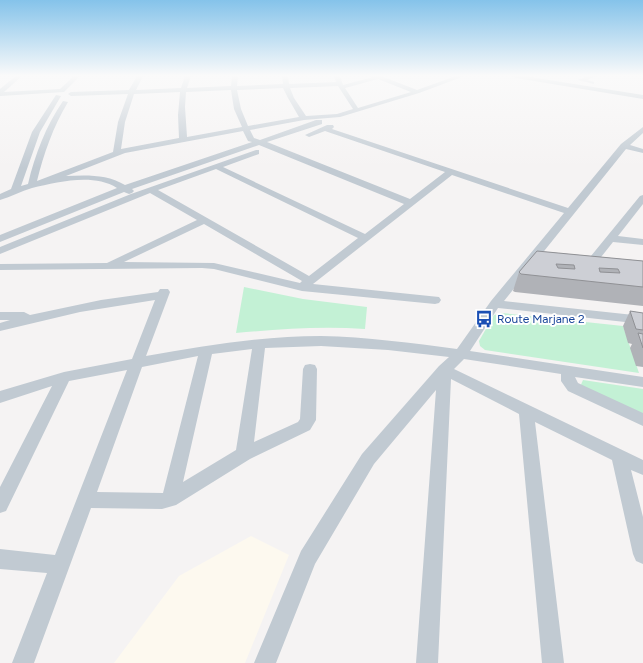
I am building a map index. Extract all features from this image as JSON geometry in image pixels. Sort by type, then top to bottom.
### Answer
[{"type":"street","points":[[15,191],[36,132],[51,107]]},
{"type":"street","points":[[33,185],[40,152],[48,131],[62,107]]},
{"type":"street","points":[[117,153],[119,125],[123,107]]},
{"type":"street","points":[[182,107],[181,120],[183,140]]},
{"type":"street","points":[[236,107],[250,140],[272,147],[411,203]]},
{"type":"street","points":[[296,107],[304,118]]},
{"type":"street","points":[[354,107],[356,111]]},
{"type":"street","points":[[0,239],[125,188],[258,142],[369,107]]},
{"type":"street","points":[[0,197],[117,153],[304,118],[338,116]]},
{"type":"street","points":[[0,251],[134,196],[215,166],[328,128],[568,212]]},
{"type":"street","points":[[265,663],[308,558],[368,459],[444,370],[461,354],[495,304],[568,212],[624,146],[643,129]]},
{"type":"street","points":[[624,146],[643,151]]},
{"type":"street","points":[[215,166],[366,238]]},
{"type":"street","points":[[306,284],[451,172]]},
{"type":"street","points":[[33,185],[61,180],[86,178],[108,181],[125,188],[134,196]]},
{"type":"street","points":[[151,190],[205,220],[306,284]]},
{"type":"street","points":[[0,191],[15,191]]},
{"type":"street","points":[[586,269],[641,203]]},
{"type":"street","points":[[108,266],[205,220]]},
{"type":"street","points":[[612,239],[643,242]]},
{"type":"street","points":[[526,264],[541,265]]},
{"type":"street","points":[[0,267],[214,266],[306,284],[435,300]]},
{"type":"street","points":[[571,268],[600,270]]},
{"type":"street","points":[[0,327],[40,316],[163,293],[23,663]]},
{"type":"street","points":[[495,304],[643,320]]},
{"type":"street","points":[[0,316],[40,316]]},
{"type":"street","points":[[0,397],[64,377],[137,362],[206,350],[259,344],[321,341],[361,342],[461,354],[643,382]]},
{"type":"street","points":[[244,454],[259,344]]},
{"type":"street","points":[[170,499],[206,350]]},
{"type":"street","points":[[85,500],[162,501],[170,499],[244,454],[304,426],[308,420],[310,369]]},
{"type":"street","points":[[444,370],[643,468]]},
{"type":"street","points":[[427,663],[444,370]]},
{"type":"street","points":[[569,370],[567,379],[569,384],[573,387],[643,420]]},
{"type":"street","points":[[0,505],[64,377]]},
{"type":"street","points":[[526,410],[553,663]]},
{"type":"street","points":[[619,457],[643,554]]},
{"type":"street","points":[[0,559],[60,565]]},
{"type":"shaded area","points":[[251,536],[289,555],[245,663],[114,663],[179,576]]},
{"type":"green space","points":[[244,287],[303,299],[367,307],[365,329],[300,328],[236,333]]},
{"type":"green space","points":[[502,313],[623,326],[639,373],[485,350],[480,346],[479,341],[494,315]]},
{"type":"green space","points":[[583,380],[643,389],[643,417],[580,387]]},
{"type":"building","points":[[537,251],[643,261],[643,287],[521,274],[519,272]],"holes":[[[556,264],[574,265],[575,269],[558,268]],[[599,268],[618,269],[620,273],[600,272]]]},
{"type":"building","points":[[630,311],[643,313],[643,330],[636,329]]},
{"type":"building","points":[[638,333],[643,334],[643,348]]},
{"type":"place","name":"Route Marjane 2","points":[[484,319]]}]
